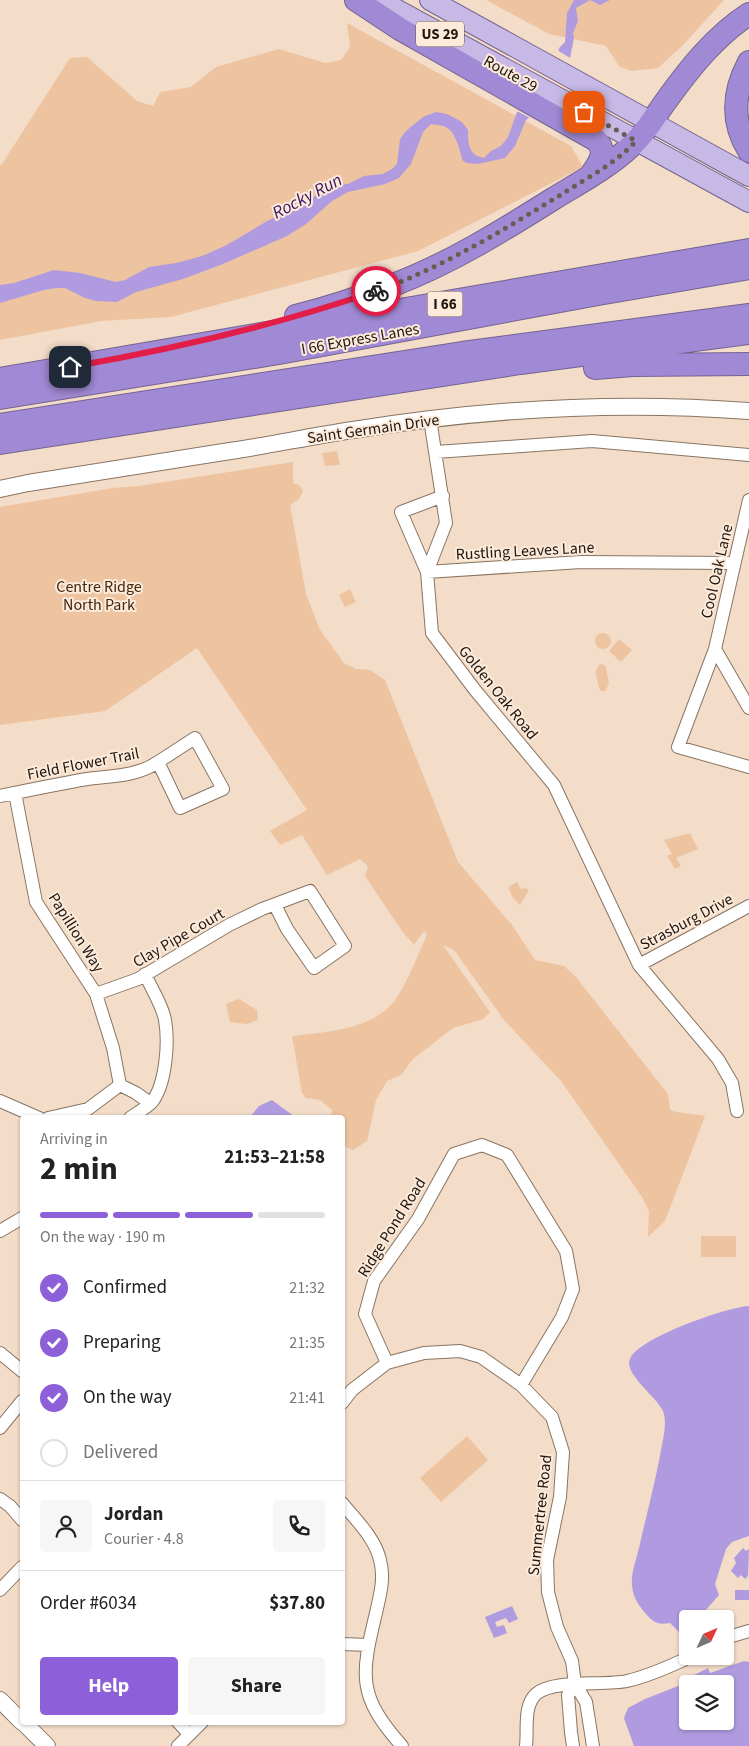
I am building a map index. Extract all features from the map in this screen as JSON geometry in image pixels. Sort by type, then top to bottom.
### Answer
[{"type":"highway","points":[[356,0],[400,29],[497,74],[564,111],[601,145],[602,157],[591,175]]},
{"type":"highway","points":[[140,355],[322,309],[394,285],[465,251],[522,218],[624,152],[652,122],[685,76],[704,54],[724,34],[749,14]]},
{"type":"highway","points":[[749,62],[738,88],[736,104],[737,125],[749,151]]},
{"type":"highway","name":"I 66","points":[[0,379],[749,250]]},
{"type":"highway","name":"I 66 Express Lanes","points":[[0,398],[307,348],[749,268]]},
{"type":"highway","name":"I 66 Express Lanes","points":[[0,425],[462,353],[749,315]]},
{"type":"highway","points":[[0,443],[520,363],[749,333]]},
{"type":"highway","points":[[520,363],[561,371],[633,365],[749,364]]},
{"type":"main road","name":"Route 29","points":[[379,0],[497,74]]},
{"type":"main road","name":"Route 29","points":[[430,0],[749,176]]},
{"type":"main road","points":[[564,111],[636,141],[749,202]]},
{"type":"street","name":"Saint Germain Drive","points":[[0,490],[28,483],[430,419],[548,409],[619,406],[681,406],[749,411]]},
{"type":"street","name":"Golden Oak Road","points":[[430,419],[446,523],[428,572],[432,632],[475,690],[554,785],[638,965],[718,1059],[732,1083],[737,1112]]},
{"type":"street","points":[[436,452],[592,441],[749,455]]},
{"type":"street","points":[[428,572],[401,512],[443,496]]},
{"type":"street","name":"Cool Oak Lane","points":[[749,500],[715,649],[678,746],[749,768]]},
{"type":"street","name":"Rustling Leaves Lane","points":[[428,572],[581,562],[734,563]]},
{"type":"street","points":[[715,649],[749,708]]},
{"type":"street","name":"Field Flower Trail","points":[[0,796],[88,779],[125,775],[158,762],[195,738],[223,789],[180,808],[158,762]]},
{"type":"street","name":"Papillion Way","points":[[15,793],[36,902],[96,994],[113,1048],[120,1085]]},
{"type":"street","name":"Clay Pipe Court","points":[[96,994],[138,979],[229,925],[275,904],[310,891],[345,946],[314,968],[287,929],[275,904]]},
{"type":"street","name":"Strasburg Drive","points":[[638,965],[747,910]]},
{"type":"street","points":[[134,1115],[150,1103],[160,1090],[164,1076],[165,1019],[146,974]]},
{"type":"street","points":[[61,1115],[88,1109],[120,1085],[150,1103]]},
{"type":"street","points":[[0,1100],[32,1115]]},
{"type":"street","name":"Ridge Pond Road","points":[[387,1362],[364,1314],[374,1281],[418,1219],[454,1154],[482,1145],[507,1156],[568,1256],[573,1289],[562,1317],[521,1385]]},
{"type":"street","points":[[0,1231],[20,1219]]},
{"type":"street","name":"Summertree Road","points":[[345,1399],[352,1390],[387,1362],[424,1353],[460,1351],[481,1357],[521,1385],[552,1417],[563,1452],[560,1497],[547,1560],[548,1592],[557,1627],[572,1661],[575,1684],[586,1702],[593,1746]]},
{"type":"street","points":[[0,1353],[20,1369]]},
{"type":"street","points":[[0,1428],[20,1403]]},
{"type":"street","points":[[0,1499],[10,1506],[20,1518]]},
{"type":"street","points":[[345,1507],[372,1541],[380,1560],[382,1586],[368,1645],[367,1691],[372,1707],[386,1728],[402,1746]]},
{"type":"street","points":[[0,1590],[20,1569]]},
{"type":"street","points":[[734,1635],[749,1631]]},
{"type":"street","points":[[345,1644],[368,1645]]},
{"type":"street","points":[[526,1746],[528,1710],[536,1694],[546,1689],[575,1684],[626,1681],[658,1671],[679,1662]]},
{"type":"street","name":"Summertree Road","points":[[573,1746],[568,1695],[575,1684]]},
{"type":"street","points":[[0,1700],[20,1719]]},
{"type":"street","points":[[26,1725],[48,1746]]},
{"type":"street","points":[[181,1725],[189,1734]]},
{"type":"street","points":[[178,1746],[199,1725]]},
{"type":"green space","points":[[486,0],[724,0],[684,44],[658,68],[631,71],[619,66],[606,46],[549,34]]},
{"type":"green space","points":[[347,23],[571,146],[583,167],[418,251],[171,317],[101,321],[0,340],[0,165],[70,58],[87,57],[137,101],[153,106],[160,92],[191,87],[216,67],[279,49],[325,63],[341,60],[350,47]]},
{"type":"green space","points":[[337,451],[340,465],[325,466],[322,453]]},
{"type":"green space","name":"Centre Ridge North Park","points":[[293,462],[293,483],[299,485],[303,491],[299,499],[290,505],[306,594],[320,630],[344,663],[356,669],[370,670],[385,680],[458,862],[512,925],[535,960],[564,966],[575,976],[668,1094],[670,1110],[705,1116],[665,1221],[648,1237],[649,1211],[642,1197],[561,1081],[504,1020],[454,950],[443,945],[490,1012],[483,1019],[453,1028],[413,1059],[401,1075],[387,1081],[376,1100],[367,1141],[353,1150],[345,1145],[345,1115],[331,1115],[332,1110],[320,1100],[306,1098],[302,1093],[292,1036],[335,1031],[364,1023],[388,1008],[405,983],[427,934],[424,931],[414,945],[402,931],[365,876],[368,866],[360,859],[327,875],[302,835],[280,845],[270,831],[307,810],[197,648],[105,711],[0,725],[0,507],[113,488],[139,486]]},
{"type":"green space","points":[[350,589],[356,602],[345,607],[339,595]]},
{"type":"green space","points":[[603,633],[611,641],[603,649],[595,641]]},
{"type":"green space","points":[[619,639],[632,650],[621,662],[609,651]]},
{"type":"green space","points":[[600,664],[606,668],[609,684],[605,691],[601,691],[597,678],[596,670]]},
{"type":"green space","points":[[690,833],[698,849],[676,858],[681,866],[675,869],[667,856],[672,854],[664,840]]},
{"type":"green space","points":[[517,882],[521,889],[529,890],[520,905],[513,898],[508,887]]},
{"type":"green space","points":[[239,999],[257,1010],[258,1020],[247,1024],[230,1022],[226,1004]]},
{"type":"green space","points":[[701,1236],[736,1236],[736,1257],[701,1257]]},
{"type":"green space","points":[[467,1436],[488,1460],[441,1502],[420,1478]]},
{"type":"shaded area","name":"Rocky Run","points":[[574,0],[590,0],[576,8],[578,21],[573,33],[574,38],[568,68],[544,107],[526,120],[515,146],[505,158],[478,164],[467,163],[463,161],[451,131],[443,126],[431,124],[423,132],[411,164],[399,178],[385,184],[348,192],[332,201],[306,224],[287,236],[223,264],[183,279],[136,292],[117,302],[96,301],[65,288],[57,288],[0,303],[0,285],[14,283],[54,270],[80,273],[116,282],[125,280],[149,267],[176,263],[202,256],[225,246],[269,220],[297,209],[330,185],[348,184],[364,176],[383,174],[392,169],[397,164],[400,139],[406,131],[423,117],[436,112],[447,114],[462,122],[468,130],[470,148],[475,154],[484,158],[491,151],[501,146],[508,137],[517,112],[535,100],[558,58],[559,48],[565,42],[567,13]]},
{"type":"shaded area","points":[[590,0],[610,0],[600,5]]},
{"type":"shaded area","points":[[272,1100],[292,1115],[252,1115],[259,1106]]},
{"type":"shaded area","points":[[749,1306],[749,1536],[732,1542],[726,1549],[715,1584],[719,1595],[706,1610],[679,1610],[679,1632],[670,1623],[654,1622],[637,1602],[633,1590],[633,1571],[658,1468],[665,1422],[663,1411],[659,1405],[631,1371],[630,1359],[649,1342],[665,1333],[704,1318]]},
{"type":"shaded area","points":[[743,1548],[746,1551],[749,1549],[748,1576],[745,1579],[741,1575],[738,1578],[731,1571],[736,1563],[734,1558]]},
{"type":"shaded area","points":[[735,1590],[749,1590],[749,1600],[735,1600]]},
{"type":"shaded area","points":[[512,1606],[518,1619],[509,1623],[506,1618],[495,1622],[497,1627],[504,1625],[507,1633],[494,1638],[485,1617]]},
{"type":"shaded area","points":[[744,1661],[749,1662],[749,1746],[634,1746],[624,1718],[628,1708],[679,1686],[679,1730],[734,1730],[734,1675],[694,1675],[708,1668],[710,1673]]},
{"type":"pier","points":[[557,50],[572,59],[570,69],[546,109],[532,119],[515,110],[536,94],[555,63]]},
{"type":"way so far","points":[[376,291],[394,285],[465,251],[585,180],[631,147],[636,141],[584,112]]},
{"type":"route","points":[[70,367],[140,355],[239,331],[322,309],[376,291]]}]
